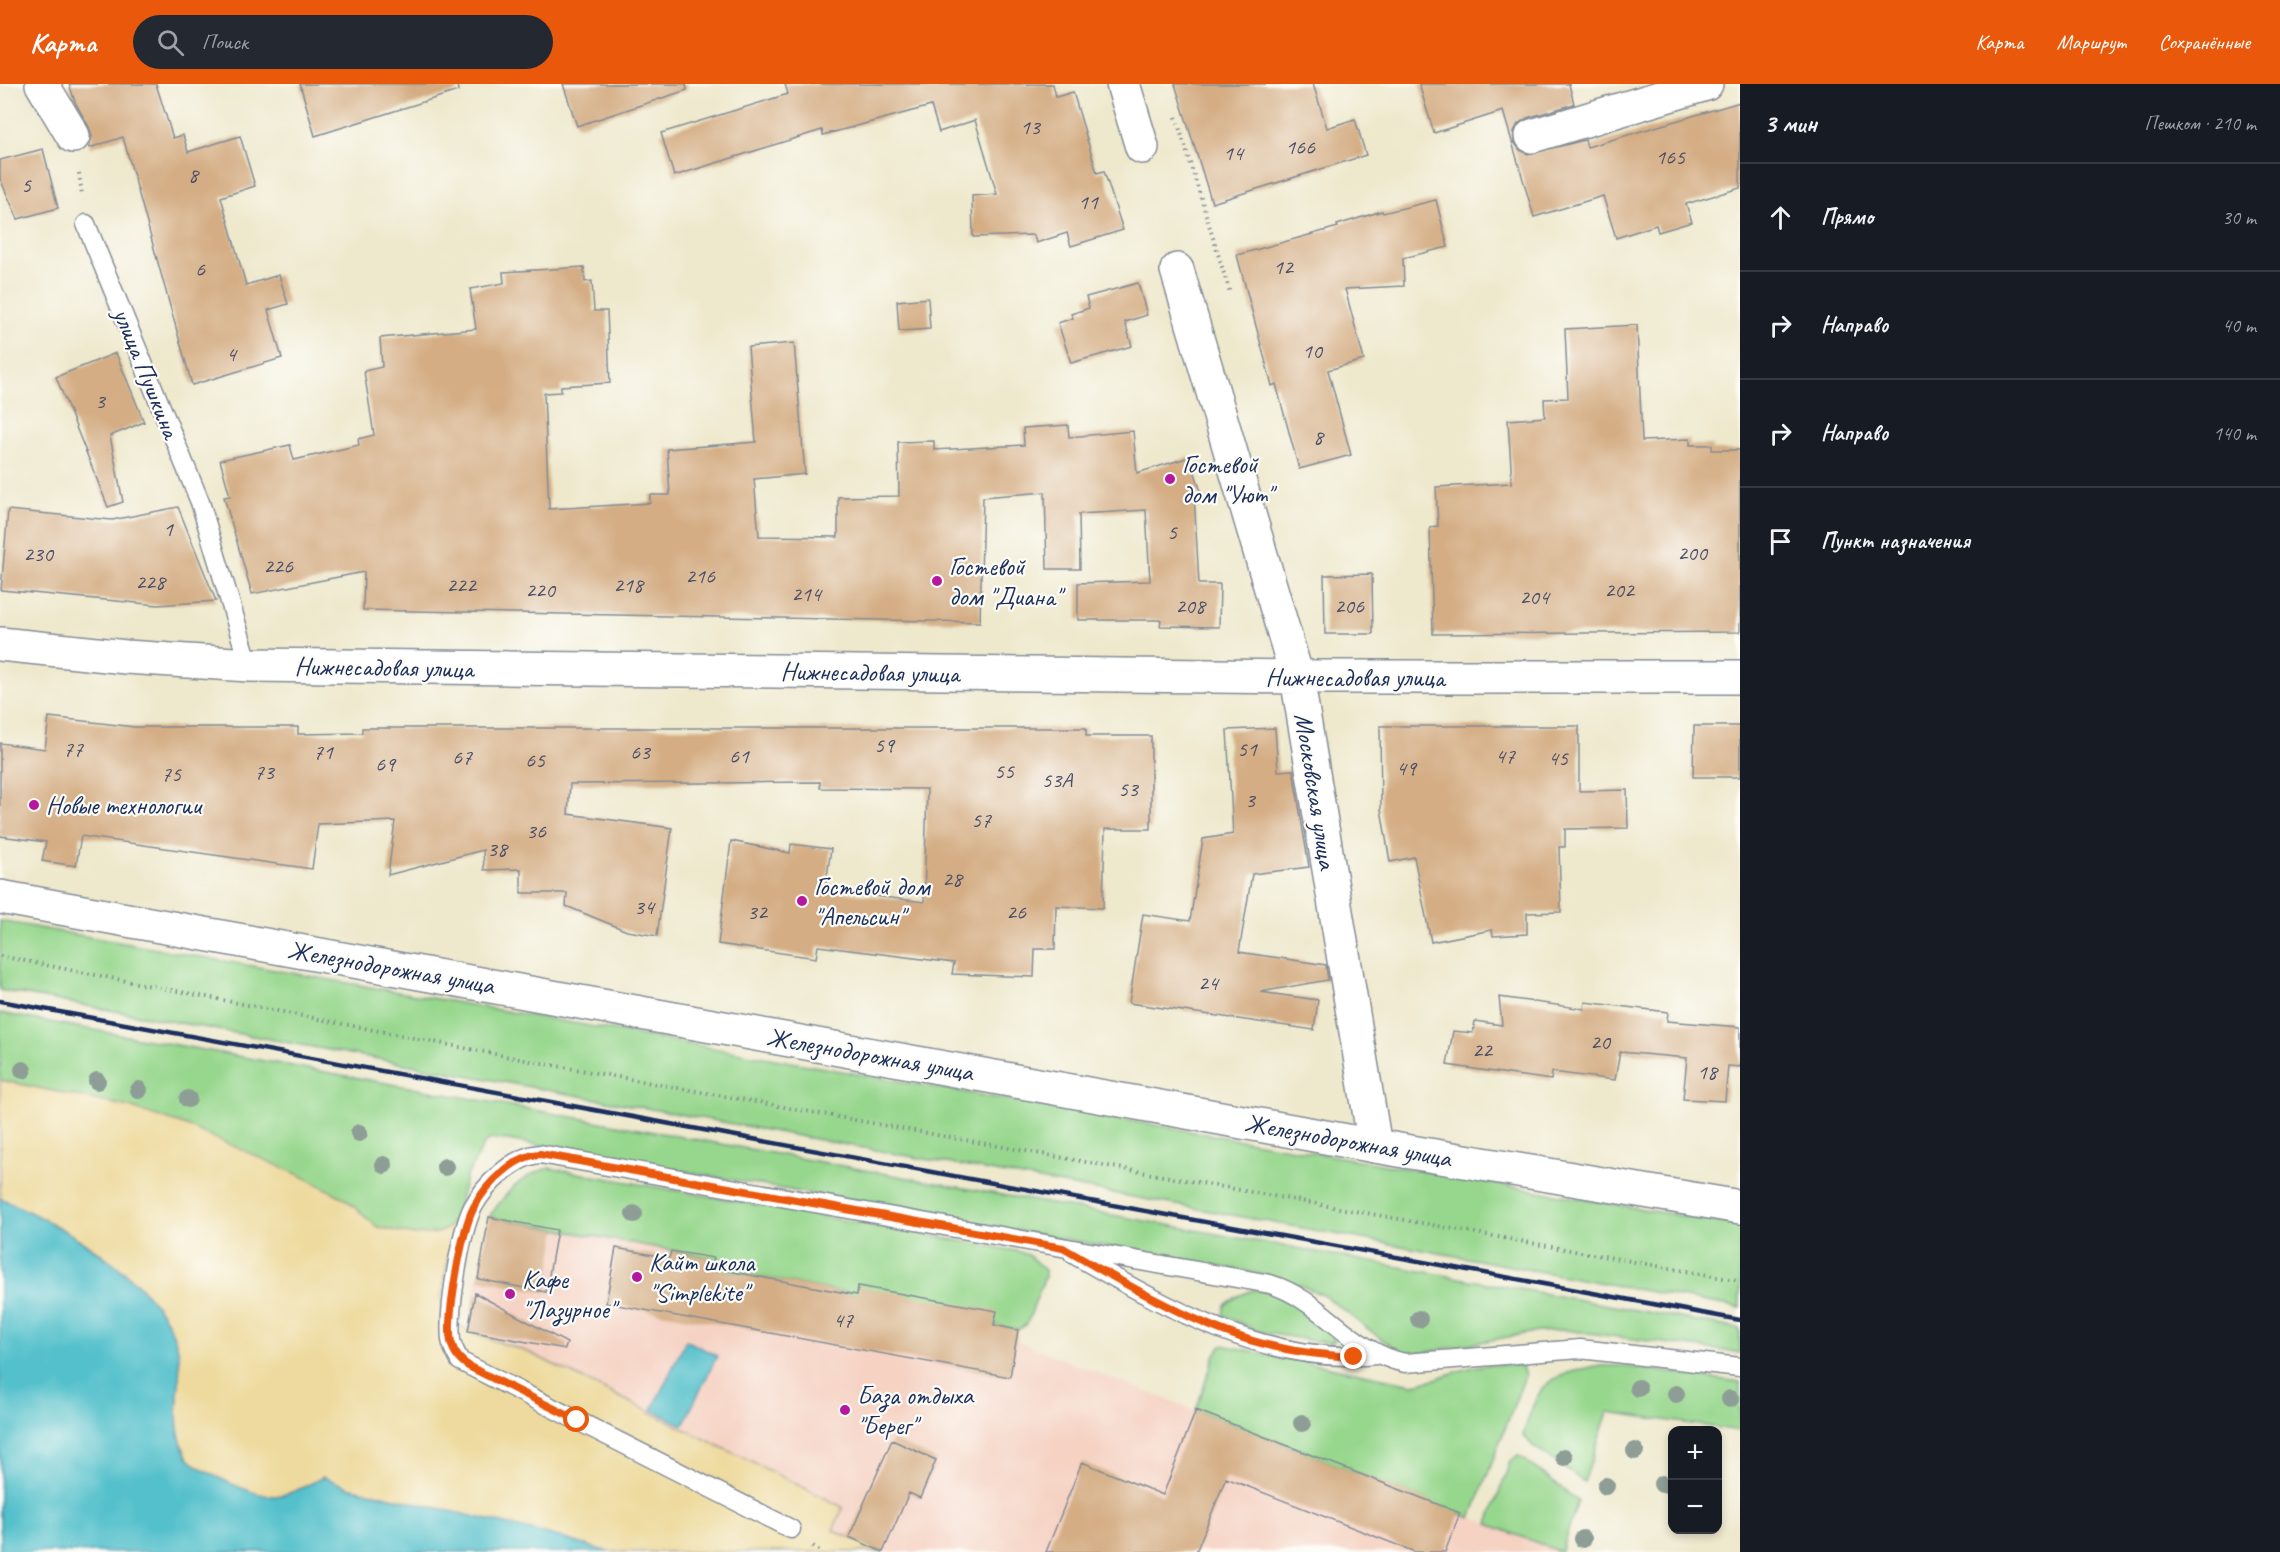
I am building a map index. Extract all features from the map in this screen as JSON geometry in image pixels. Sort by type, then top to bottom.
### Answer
[{"type":"street","points":[[42,84],[73,136]]},
{"type":"street","points":[[1123,84],[1142,147]]},
{"type":"street","points":[[1532,136],[1706,84]]},
{"type":"street","name":"Московская улица","points":[[1177,270],[1297,677],[1375,1146]]},
{"type":"street","name":"Нижнесадовая улица","points":[[0,644],[126,657],[249,665],[1297,677],[1740,677]]},
{"type":"street","name":"Железнодорожная улица","points":[[0,897],[1375,1146],[1740,1207]]},
{"type":"lane","name":"улица Пушкина","points":[[86,224],[200,501],[249,665]]},
{"type":"lane","points":[[791,1529],[460,1360],[451,1340],[452,1301],[466,1230],[473,1207],[487,1188],[521,1160],[540,1154],[1284,1288],[1311,1305],[1356,1343],[1390,1360],[1417,1364],[1580,1349],[1740,1367]]},
{"type":"lane","points":[[1063,1248],[1105,1272],[1231,1334],[1294,1351],[1354,1357],[1376,1355]]},
{"type":"path","points":[[1176,117],[1230,293]]},
{"type":"path","points":[[73,136],[86,224]]},
{"type":"path","points":[[0,956],[525,1060],[1740,1281]]},
{"type":"shaded area","points":[[489,1217],[714,1258],[712,1268],[857,1294],[1018,1330],[1016,1341],[1560,1552],[883,1552],[832,1530],[842,1506],[530,1353],[468,1331]]},
{"type":"green space","points":[[0,921],[875,1077],[1740,1226],[1740,1308],[0,990]]},
{"type":"green space","points":[[0,1013],[1740,1329],[1740,1353],[1565,1330],[1529,1333],[1422,1353],[1403,1352],[1381,1339],[1325,1296],[1302,1286],[1262,1274],[508,1140],[491,1139],[484,1144],[466,1178],[455,1218],[448,1228],[438,1233],[414,1235],[377,1227],[344,1198],[129,1107],[0,1080]]},
{"type":"green space","points":[[549,1168],[1017,1251],[1028,1255],[1045,1270],[1045,1276],[1027,1324],[1018,1330],[857,1295],[712,1268],[714,1258],[489,1217],[514,1187],[530,1175]]},
{"type":"green space","points":[[1253,1290],[1275,1295],[1299,1307],[1321,1323],[1335,1341],[1328,1343],[1260,1332],[1223,1315],[1225,1305]]},
{"type":"green space","points":[[1222,1345],[1412,1384],[1473,1367],[1501,1364],[1522,1366],[1525,1376],[1471,1518],[1196,1410],[1215,1354]]},
{"type":"green space","points":[[1595,1366],[1621,1366],[1740,1382],[1740,1431],[1722,1428],[1722,1426],[1705,1426],[1608,1412],[1584,1482],[1534,1447],[1523,1435],[1539,1393],[1554,1379]]},
{"type":"green space","points":[[1518,1455],[1578,1501],[1561,1552],[1488,1524],[1510,1462]]},
{"type":"sand","points":[[0,1080],[129,1107],[187,1126],[304,1177],[344,1198],[377,1227],[414,1235],[438,1233],[448,1228],[455,1218],[441,1298],[444,1310],[452,1321],[468,1331],[530,1353],[843,1507],[833,1530],[883,1552],[608,1552],[552,1535],[348,1487],[323,1478],[292,1492],[272,1496],[241,1488],[216,1476],[189,1459],[181,1443],[177,1413],[179,1359],[177,1346],[160,1311],[143,1290],[122,1270],[99,1253],[49,1222],[0,1198]]},
{"type":"water","points":[[0,1198],[74,1236],[98,1252],[122,1270],[143,1290],[160,1311],[177,1346],[179,1373],[177,1413],[181,1440],[189,1459],[205,1470],[241,1488],[272,1496],[292,1492],[323,1477],[348,1487],[552,1535],[608,1552],[0,1552]]},
{"type":"water","points":[[686,1340],[717,1356],[683,1425],[652,1410]]},
{"type":"building","points":[[69,84],[156,84],[173,138],[183,135],[188,152],[240,136],[255,186],[221,197],[246,285],[279,275],[288,304],[268,310],[282,358],[192,385],[123,137],[89,148],[92,136]]},
{"type":"building","points":[[300,84],[457,84],[458,91],[315,136]]},
{"type":"building","points":[[563,84],[686,84],[687,90],[577,126]]},
{"type":"building","points":[[785,84],[1053,84],[1056,97],[1073,92],[1097,173],[1104,171],[1123,230],[1071,246],[1067,233],[1036,243],[1034,235],[973,237],[972,196],[997,194],[975,120],[939,132],[931,106],[823,135],[822,130],[674,176],[661,133],[788,94]]},
{"type":"building","points":[[1175,84],[1313,84],[1327,128],[1355,119],[1366,155],[1212,203]]},
{"type":"building","points":[[1419,84],[1569,84],[1574,104],[1527,118],[1518,124],[1514,132],[1514,142],[1520,150],[1528,154],[1585,140],[1587,147],[1740,102],[1740,188],[1686,204],[1692,222],[1658,232],[1656,225],[1616,238],[1603,196],[1534,217],[1503,111],[1434,133]]},
{"type":"building","points":[[43,149],[58,208],[18,219],[0,179],[0,160]]},
{"type":"building","points":[[1436,200],[1448,247],[1403,258],[1404,286],[1345,289],[1364,360],[1328,370],[1351,455],[1299,469],[1276,384],[1272,386],[1237,255],[1338,227],[1337,225],[1382,211],[1383,213]]},
{"type":"building","points":[[584,267],[585,282],[592,281],[594,311],[607,311],[610,383],[561,386],[561,392],[544,393],[549,509],[650,503],[650,495],[670,495],[667,449],[756,442],[748,347],[794,343],[805,474],[754,479],[759,536],[838,537],[838,497],[899,496],[898,442],[934,441],[934,450],[1024,445],[1023,428],[1068,425],[1069,437],[1133,431],[1137,473],[1190,457],[1201,492],[1194,494],[1199,584],[1220,584],[1219,627],[1160,626],[1161,620],[1078,620],[1078,583],[1150,581],[1146,510],[1079,514],[1080,569],[1047,569],[1045,492],[983,497],[980,622],[363,610],[364,572],[252,594],[224,497],[230,496],[220,460],[290,445],[294,460],[359,445],[358,439],[374,435],[364,371],[382,367],[380,338],[476,329],[470,289],[504,283],[503,272]]},
{"type":"building","points":[[1138,283],[1147,315],[1125,322],[1132,346],[1071,363],[1058,323],[1073,318],[1071,314],[1089,308],[1086,297]]},
{"type":"building","points":[[928,298],[930,329],[899,331],[897,301]]},
{"type":"building","points":[[1637,325],[1642,441],[1690,439],[1690,445],[1712,445],[1712,450],[1740,450],[1740,632],[1433,634],[1430,527],[1438,526],[1436,487],[1512,483],[1508,420],[1545,417],[1544,399],[1568,398],[1565,329]]},
{"type":"building","points":[[116,353],[144,422],[110,436],[123,502],[108,507],[56,377]]},
{"type":"building","points":[[178,507],[216,601],[158,605],[1,590],[8,510],[112,520]]},
{"type":"building","points":[[1372,574],[1373,634],[1325,634],[1324,575]]},
{"type":"building","points":[[49,717],[135,727],[298,727],[298,734],[362,733],[362,728],[1086,728],[1086,736],[1151,736],[1151,829],[1105,829],[1103,908],[1056,906],[1055,949],[1035,949],[1034,977],[952,974],[954,963],[818,946],[816,958],[718,944],[731,841],[790,853],[791,844],[831,849],[825,890],[924,902],[927,789],[820,788],[820,782],[570,784],[568,814],[672,828],[657,936],[627,931],[566,906],[567,893],[521,893],[521,869],[484,870],[483,850],[388,875],[395,821],[318,824],[312,869],[81,836],[76,866],[42,861],[46,842],[0,836],[0,743],[45,749]]},
{"type":"building","points":[[1380,726],[1579,726],[1579,791],[1627,790],[1628,828],[1565,829],[1565,847],[1559,847],[1561,912],[1527,913],[1527,934],[1493,936],[1492,930],[1431,942],[1414,857],[1390,862],[1381,809]]},
{"type":"building","points":[[1694,726],[1740,726],[1740,777],[1693,777]]},
{"type":"building","points":[[1275,728],[1278,771],[1293,770],[1309,867],[1252,874],[1239,952],[1326,965],[1328,980],[1260,992],[1318,1000],[1314,1030],[1129,1003],[1143,914],[1190,921],[1203,839],[1233,834],[1227,730]]},
{"type":"building","points":[[1499,997],[1584,1009],[1585,1002],[1668,1012],[1667,1021],[1740,1027],[1740,1067],[1728,1066],[1725,1101],[1683,1099],[1687,1058],[1620,1052],[1615,1080],[1552,1072],[1551,1080],[1447,1065],[1453,1031],[1473,1033],[1475,1021],[1502,1025]]},
{"type":"building","points":[[489,1217],[557,1230],[546,1292],[478,1279]]},
{"type":"building","points":[[616,1248],[669,1258],[671,1251],[714,1258],[712,1268],[857,1295],[858,1286],[997,1311],[994,1325],[1018,1330],[1010,1377],[606,1303]]},
{"type":"building","points":[[475,1293],[567,1343],[565,1349],[468,1331]]},
{"type":"building","points":[[1196,1410],[1460,1513],[1445,1552],[1415,1552],[1226,1478],[1196,1552],[1046,1552],[1082,1462],[1163,1495]]},
{"type":"building","points":[[892,1440],[936,1460],[920,1498],[909,1493],[883,1552],[849,1537]]},
{"type":"railway","points":[[0,1001],[1740,1320]]},
{"type":"place","name":"Гостевой дом \"Уют\"","points":[[1170,479]]},
{"type":"place","name":"Гостевой дом \"Диана\"","points":[[937,581]]},
{"type":"place","name":"Новые технологии","points":[[34,805]]},
{"type":"place","name":"Гостевой дом \"Апельсин\"","points":[[802,901]]},
{"type":"place","name":"Кайт школа \"Simplekite\"","points":[[637,1277]]},
{"type":"place","name":"Кафе \"Лазурное\"","points":[[510,1294]]},
{"type":"place","name":"База отдыха \"Берег\"","points":[[845,1410]]},
{"type":"route","points":[[577,1420],[470,1367],[460,1360],[451,1340],[452,1301],[466,1230],[473,1207],[487,1188],[503,1173],[532,1154],[1063,1248],[1105,1272],[1231,1334],[1294,1351],[1354,1357]]}]
